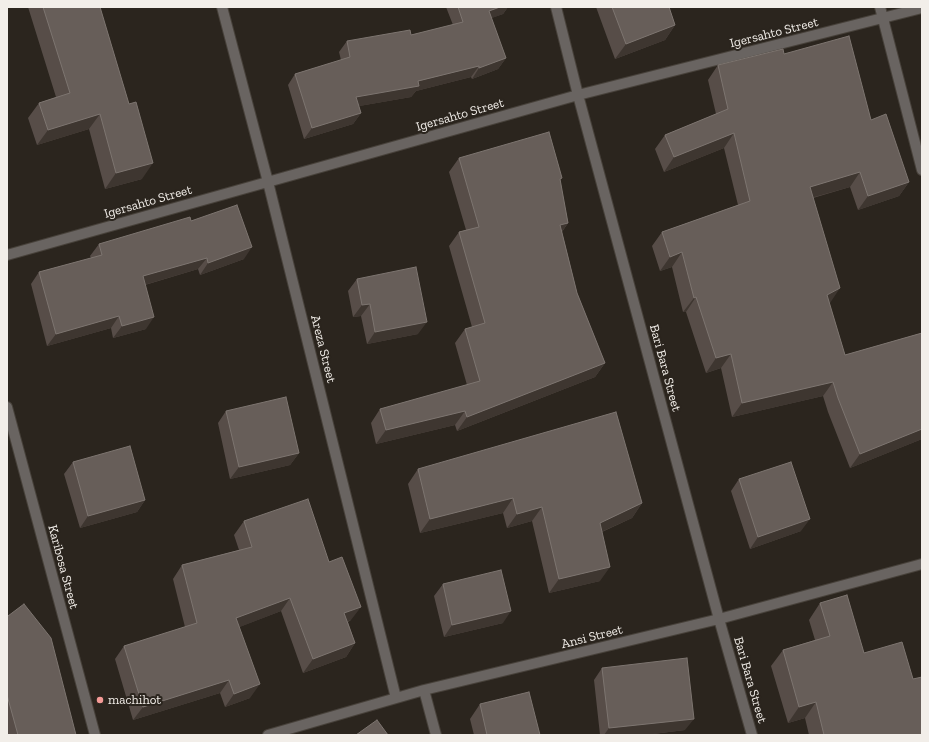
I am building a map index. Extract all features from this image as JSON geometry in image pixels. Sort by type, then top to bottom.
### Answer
[{"type":"street","name":"Areza Street","points":[[222,7],[268,182],[396,698]]},
{"type":"street","name":"Bari Bara Street","points":[[556,7],[578,95],[719,619],[752,735]]},
{"type":"street","points":[[880,7],[922,170]]},
{"type":"street","name":"Igersahto Street","points":[[7,255],[578,95],[922,8]]},
{"type":"street","name":"Karibosa Street","points":[[7,406],[94,735]]},
{"type":"street","name":"Ansi Street","points":[[268,735],[424,690],[719,619],[922,564]]},
{"type":"street","points":[[424,690],[436,735]]},
{"type":"building","points":[[43,7],[100,7],[129,104],[136,102],[153,163],[116,173],[100,114],[48,130],[39,103],[70,93]]},
{"type":"building","points":[[458,7],[500,7],[489,11],[506,58],[479,68],[479,66],[418,81],[419,86],[356,97],[361,113],[312,128],[295,74],[350,57],[347,41],[410,30],[411,35],[463,22]]},
{"type":"building","points":[[612,7],[669,7],[675,25],[626,44]]},
{"type":"building","points":[[849,36],[871,120],[886,114],[909,182],[868,196],[860,172],[810,187],[840,288],[827,295],[845,355],[922,333],[922,429],[860,454],[833,382],[742,403],[731,354],[716,358],[696,297],[694,298],[682,252],[670,257],[662,232],[750,201],[734,133],[674,157],[665,135],[728,109],[718,65],[783,49],[784,54]]},
{"type":"building","points":[[549,132],[562,178],[560,179],[568,223],[560,225],[577,293],[605,363],[467,417],[465,411],[386,430],[380,409],[480,381],[465,329],[485,323],[459,232],[479,227],[459,158]]},
{"type":"building","points":[[237,205],[252,247],[208,263],[207,258],[143,276],[154,317],[122,326],[119,316],[56,334],[39,272],[102,255],[99,244],[190,217],[191,221]]},
{"type":"building","points":[[416,267],[427,322],[375,332],[370,304],[362,305],[357,279]]},
{"type":"building","points":[[286,397],[299,453],[239,467],[226,411]]},
{"type":"building","points":[[616,412],[642,503],[600,523],[610,567],[559,579],[542,507],[517,514],[513,498],[430,519],[418,469]]},
{"type":"building","points":[[130,446],[145,500],[88,516],[73,462]]},
{"type":"building","points":[[791,462],[810,519],[758,537],[739,479]]},
{"type":"building","points":[[308,499],[329,562],[342,557],[361,607],[344,613],[355,643],[313,659],[290,598],[236,618],[260,684],[234,694],[229,680],[143,707],[124,646],[197,623],[182,565],[252,547],[244,521]]},
{"type":"building","points":[[501,570],[511,611],[452,625],[443,584]]},
{"type":"building","points":[[847,595],[864,653],[902,642],[913,679],[922,677],[922,735],[824,735],[816,702],[799,707],[783,650],[830,636],[820,603]]},
{"type":"building","points":[[24,604],[51,638],[76,735],[18,735],[7,695],[7,615],[8,616]]},
{"type":"building","points":[[687,658],[694,719],[609,728],[602,668]]},
{"type":"building","points":[[529,692],[540,735],[487,735],[480,704]]},
{"type":"building","points":[[377,720],[388,735],[356,735]]},
{"type":"place","name":"machihot","points":[[100,700]]}]
